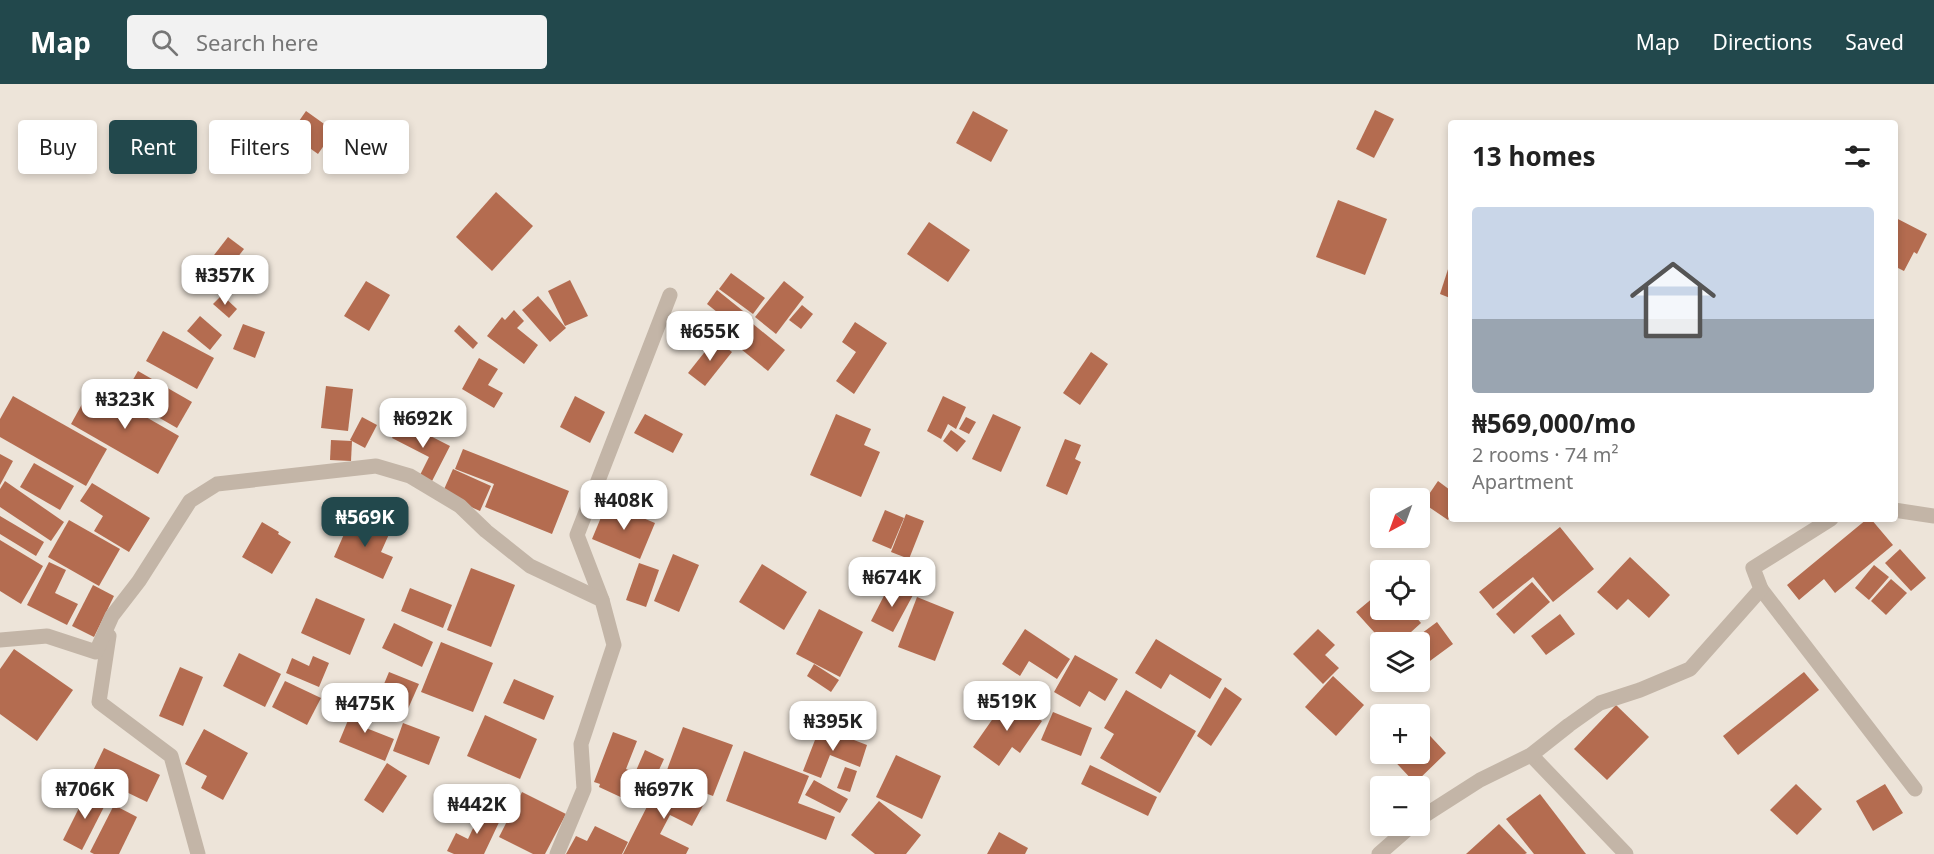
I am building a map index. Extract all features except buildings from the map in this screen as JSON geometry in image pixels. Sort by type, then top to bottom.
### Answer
[{"type":"street","points":[[557,854],[584,789],[581,744],[614,645],[602,600],[577,535],[670,295]]},
{"type":"street","points":[[0,640],[46,636],[96,652],[112,616],[139,581],[190,501],[217,484],[376,466],[410,476],[460,506],[486,531],[530,566],[602,600]]},
{"type":"street","points":[[1898,511],[1934,516]]},
{"type":"street","points":[[1826,522],[1753,568],[1761,589],[1915,789]]},
{"type":"street","points":[[1430,812],[1480,780],[1531,755],[1600,703],[1640,690],[1690,669],[1761,589]]},
{"type":"street","points":[[112,616],[99,702],[171,756],[198,854]]},
{"type":"street","points":[[1531,755],[1626,854]]},
{"type":"street","points":[[1379,854],[1399,836]]}]
